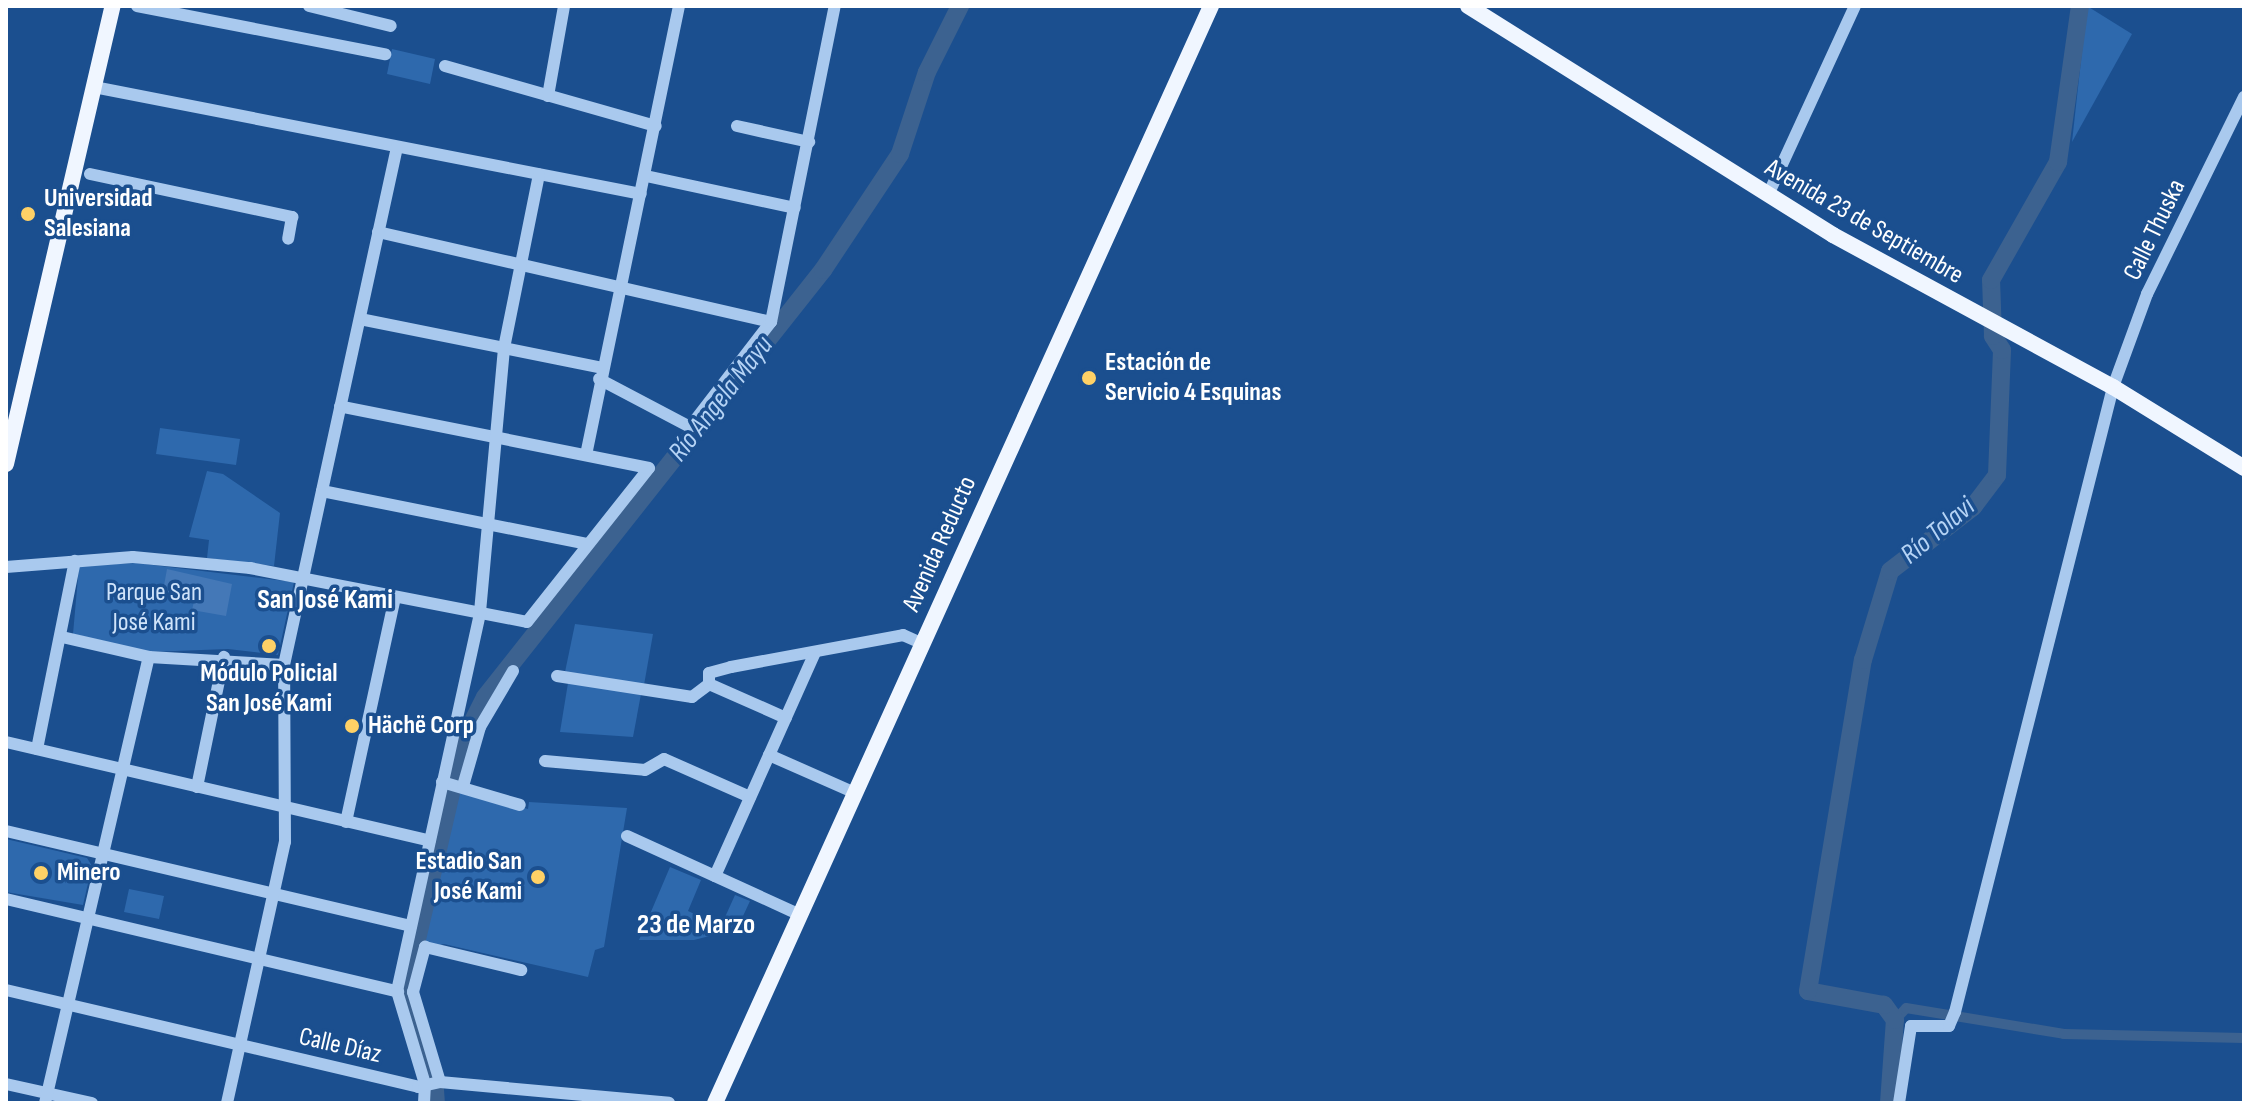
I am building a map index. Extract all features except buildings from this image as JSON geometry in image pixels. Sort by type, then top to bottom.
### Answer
[{"type":"main road","points":[[6,464],[113,6]]},
{"type":"main road","name":"Avenida Reducto","points":[[715,1103],[1211,6]]},
{"type":"main road","name":"Avenida 23 de Septiembre","points":[[1468,6],[1768,195],[1993,323],[2113,387],[2244,468]]},
{"type":"street","points":[[137,6],[385,54]]},
{"type":"street","points":[[309,6],[391,26]]},
{"type":"street","points":[[548,96],[564,6]]},
{"type":"street","points":[[586,455],[679,6]]},
{"type":"street","points":[[360,319],[504,348],[601,373],[690,427],[771,322],[835,6]]},
{"type":"street","points":[[1768,195],[1855,6]]},
{"type":"street","points":[[445,66],[656,126]]},
{"type":"street","points":[[94,87],[641,194]]},
{"type":"street","name":"Calle Thuska","points":[[1899,1103],[1911,1026],[1954,1017],[2113,387],[2147,294],[2243,103]]},
{"type":"street","points":[[737,126],[809,142]]},
{"type":"street","points":[[227,1103],[274,894],[284,807],[284,665],[397,147]]},
{"type":"street","points":[[90,174],[292,217],[288,239]]},
{"type":"street","points":[[424,1103],[425,1084],[398,992],[480,612],[493,437],[504,348],[518,262],[539,174]]},
{"type":"street","points":[[646,176],[795,208]]},
{"type":"street","points":[[378,232],[623,283],[771,322]]},
{"type":"street","points":[[6,567],[133,557],[304,578],[527,622],[649,468],[340,406]]},
{"type":"street","points":[[322,491],[587,544]]},
{"type":"street","points":[[37,749],[75,561]]},
{"type":"street","points":[[346,822],[395,598]]},
{"type":"street","points":[[709,684],[709,673],[815,652],[903,635],[921,643]]},
{"type":"street","points":[[62,637],[149,657],[224,657],[284,665]]},
{"type":"street","points":[[715,876],[815,652]]},
{"type":"street","points":[[46,1098],[85,918],[149,657]]},
{"type":"street","points":[[197,787],[224,657]]},
{"type":"street","points":[[463,786],[480,727],[513,671]]},
{"type":"street","points":[[557,676],[692,697],[709,684]]},
{"type":"street","points":[[709,684],[786,718]]},
{"type":"street","points":[[6,742],[430,841]]},
{"type":"street","points":[[769,755],[853,792]]},
{"type":"street","points":[[545,761],[645,770],[664,759],[750,797]]},
{"type":"street","points":[[442,782],[520,805]]},
{"type":"street","points":[[6,831],[411,926]]},
{"type":"street","points":[[627,836],[798,914]]},
{"type":"street","points":[[6,899],[398,992]]},
{"type":"street","points":[[440,1082],[413,992],[425,947],[521,970]]},
{"type":"street","name":"Calle Díaz","points":[[6,990],[425,1084],[440,1082],[669,1103]]},
{"type":"street","points":[[6,1084],[46,1098],[92,1103]]},
{"type":"green space","points":[[2087,6],[2132,34],[2072,142]]},
{"type":"green space","points":[[392,49],[435,59],[430,84],[387,74]]},
{"type":"green space","points":[[160,428],[240,439],[236,465],[156,454]]},
{"type":"green space","points":[[207,471],[223,474],[280,513],[274,566],[207,558],[209,540],[189,537]]},
{"type":"green space","name":"Parque San José Kami","points":[[136,563],[294,582],[278,655],[228,649],[149,652],[73,634],[79,566]]},
{"type":"green space","points":[[575,624],[653,634],[644,685],[565,672]]},
{"type":"green space","points":[[568,683],[641,694],[633,737],[560,732]]},
{"type":"green space","name":"Estadio San José Kami","points":[[446,786],[528,809],[529,802],[627,808],[604,947],[595,950],[588,977],[444,944],[409,952]]},
{"type":"green space","points":[[6,839],[87,858],[92,866],[83,905],[6,892]]},
{"type":"green space","points":[[670,867],[701,880],[688,911],[721,926],[735,895],[750,901],[737,929],[694,940],[639,940]]},
{"type":"green space","points":[[129,889],[164,896],[159,919],[124,912]]},
{"type":"waterway","name":"Río Angela Mayu","points":[[457,774],[466,735],[485,697],[823,270],[900,154],[927,72],[960,6]]},
{"type":"waterway","name":"Río Tolavi","points":[[1889,1103],[1895,1020],[1884,1005],[1808,991],[1863,660],[1890,571],[1973,507],[1997,475],[2002,350],[1993,336],[1991,280],[2058,162],[2080,6]]},
{"type":"waterway","name":"Río Angela Mayu","points":[[431,1074],[405,991],[451,793]]},
{"type":"waterway","points":[[1895,1020],[1906,1008],[2064,1034],[2244,1038]]},
{"type":"waterway","name":"Río Angela Mayu","points":[[435,1090],[436,1103]]},
{"type":"place","name":"Universidad Salesiana","points":[[28,214]]},
{"type":"place","name":"Estación de Servicio 4 Esquinas","points":[[1089,378]]},
{"type":"place","name":"Módulo Policial San José Kami","points":[[269,646]]},
{"type":"place","name":"Hächë Corp","points":[[352,726]]},
{"type":"place","name":"Minero","points":[[41,873]]},
{"type":"place","name":"Estadio San José Kami","points":[[538,877]]},
{"type":"district","name":"San José Kami","points":[[325,600]]},
{"type":"district","name":"23 de Marzo","points":[[696,925]]}]
